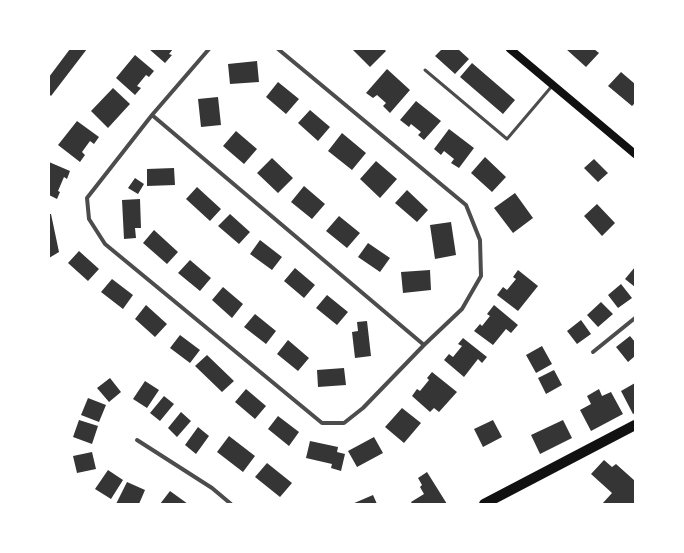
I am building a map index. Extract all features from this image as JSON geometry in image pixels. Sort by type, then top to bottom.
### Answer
[{"type":"main road","points":[[510,49],[635,154]]},
{"type":"main road","points":[[484,504],[635,425]]},
{"type":"street","points":[[208,49],[152,115],[87,198],[89,220],[105,244],[322,423],[344,423],[363,408],[462,309],[481,276],[480,240],[466,205],[278,49]]},
{"type":"street","points":[[152,115],[424,346]]},
{"type":"street","points":[[593,352],[635,318]]},
{"type":"street","points":[[137,440],[212,488],[231,504]]},
{"type":"lane","points":[[425,70],[507,139],[553,85]]},
{"type":"building","points":[[70,49],[87,49],[51,96],[49,94],[49,77]]},
{"type":"building","points":[[149,49],[173,49],[169,54],[172,55],[165,63]]},
{"type":"building","points":[[352,49],[384,49],[386,51],[370,67]]},
{"type":"building","points":[[442,49],[458,49],[469,59],[455,74],[435,56]]},
{"type":"building","points":[[566,49],[594,49],[599,53],[586,67]]},
{"type":"building","points":[[135,55],[154,71],[149,77],[146,75],[137,86],[141,88],[135,95],[116,78]]},
{"type":"building","points":[[257,61],[259,82],[230,84],[228,64]]},
{"type":"building","points":[[472,63],[515,100],[503,114],[460,77]]},
{"type":"building","points":[[387,69],[410,90],[390,113],[383,106],[386,103],[377,95],[373,98],[366,93]]},
{"type":"building","points":[[621,72],[635,84],[635,103],[632,106],[608,86]]},
{"type":"building","points":[[278,82],[299,99],[286,114],[266,97]]},
{"type":"building","points":[[113,88],[130,104],[108,128],[91,111]]},
{"type":"building","points":[[218,97],[221,125],[201,127],[198,99]]},
{"type":"building","points":[[416,101],[441,121],[424,140],[418,135],[421,132],[411,124],[409,127],[400,120]]},
{"type":"building","points":[[310,110],[330,127],[318,141],[298,123]]},
{"type":"building","points":[[77,121],[99,137],[94,144],[90,141],[82,152],[85,155],[80,162],[58,145]]},
{"type":"building","points":[[449,129],[474,148],[459,168],[451,163],[454,159],[444,151],[441,155],[434,149]]},
{"type":"building","points":[[236,131],[257,149],[244,164],[223,146]]},
{"type":"building","points":[[342,133],[366,153],[352,170],[328,151]]},
{"type":"building","points":[[485,157],[506,177],[492,192],[471,173]]},
{"type":"building","points":[[272,158],[293,178],[278,193],[257,173]]},
{"type":"building","points":[[594,159],[608,173],[598,182],[584,168]]},
{"type":"building","points":[[376,161],[397,179],[380,198],[360,179]]},
{"type":"building","points":[[49,162],[70,171],[67,179],[64,177],[58,191],[60,192],[57,199],[49,195]]},
{"type":"building","points":[[174,168],[175,185],[147,186],[147,169]]},
{"type":"building","points":[[135,178],[144,184],[138,194],[128,188]]},
{"type":"building","points":[[304,186],[325,204],[312,219],[291,202]]},
{"type":"building","points":[[197,187],[221,209],[210,221],[186,199]]},
{"type":"building","points":[[407,190],[428,210],[417,222],[395,203]]},
{"type":"building","points":[[515,193],[533,218],[513,233],[494,208]]},
{"type":"building","points":[[140,199],[141,228],[135,228],[136,238],[124,239],[122,200]]},
{"type":"building","points":[[597,204],[615,223],[602,236],[584,216]]},
{"type":"building","points":[[49,214],[51,214],[59,252],[49,258]]},
{"type":"building","points":[[230,214],[250,232],[239,244],[218,226]]},
{"type":"building","points":[[339,216],[360,233],[347,248],[326,231]]},
{"type":"building","points":[[451,222],[456,255],[435,259],[430,225]]},
{"type":"building","points":[[154,230],[178,252],[167,264],[143,243]]},
{"type":"building","points":[[260,240],[282,257],[272,270],[250,254]]},
{"type":"building","points":[[368,243],[390,258],[380,272],[358,257]]},
{"type":"building","points":[[79,251],[99,269],[88,281],[68,263]]},
{"type":"building","points":[[190,260],[211,278],[200,291],[178,273]]},
{"type":"building","points":[[635,267],[635,287],[625,279]]},
{"type":"building","points":[[295,268],[315,285],[304,298],[284,281]]},
{"type":"building","points":[[430,270],[431,290],[403,293],[401,272]]},
{"type":"building","points":[[518,270],[538,286],[518,311],[497,295],[503,287],[507,290],[516,279],[513,277]]},
{"type":"building","points":[[112,279],[133,295],[123,309],[101,292]]},
{"type":"building","points":[[621,284],[632,298],[618,308],[608,295]]},
{"type":"building","points":[[223,287],[243,304],[232,318],[212,300]]},
{"type":"building","points":[[327,295],[348,312],[337,325],[316,308]]},
{"type":"building","points":[[601,302],[613,314],[598,327],[587,315]]},
{"type":"building","points":[[146,305],[167,324],[155,337],[135,319]]},
{"type":"building","points":[[494,305],[518,325],[511,333],[506,329],[493,345],[474,331],[480,324],[482,326],[490,316],[487,314]]},
{"type":"building","points":[[255,314],[276,331],[266,344],[244,327]]},
{"type":"building","points":[[581,320],[591,334],[577,344],[567,331]]},
{"type":"building","points":[[367,321],[371,356],[355,358],[352,332],[358,331],[357,322]]},
{"type":"building","points":[[180,335],[200,350],[190,363],[170,348]]},
{"type":"building","points":[[630,336],[635,342],[635,356],[628,362],[616,347]]},
{"type":"building","points":[[463,338],[487,357],[482,363],[478,359],[464,377],[444,360],[449,354],[453,357],[462,346],[458,344]]},
{"type":"building","points":[[288,340],[309,358],[298,371],[277,354]]},
{"type":"building","points":[[542,346],[552,364],[536,373],[526,355]]},
{"type":"building","points":[[207,355],[234,381],[222,392],[195,366]]},
{"type":"building","points":[[344,368],[346,385],[318,387],[317,370]]},
{"type":"building","points":[[554,370],[562,385],[546,394],[538,378]]},
{"type":"building","points":[[432,372],[457,392],[439,412],[434,408],[430,412],[412,396],[417,389],[420,391],[429,380],[427,378]]},
{"type":"building","points":[[110,378],[121,392],[109,402],[97,388]]},
{"type":"building","points":[[145,381],[159,390],[147,408],[133,399]]},
{"type":"building","points":[[635,383],[635,413],[633,414],[621,391]]},
{"type":"building","points":[[246,389],[266,406],[255,419],[235,402]]},
{"type":"building","points":[[599,389],[602,396],[611,392],[623,414],[591,431],[580,410],[591,404],[587,396]]},
{"type":"building","points":[[164,396],[174,404],[160,421],[150,413]]},
{"type":"building","points":[[88,398],[106,405],[99,422],[81,415]]},
{"type":"building","points":[[402,408],[421,423],[404,443],[385,427]]},
{"type":"building","points":[[181,412],[191,421],[177,437],[168,428]]},
{"type":"building","points":[[278,416],[299,432],[289,446],[268,429]]},
{"type":"building","points":[[79,420],[98,426],[92,444],[73,437]]},
{"type":"building","points":[[493,420],[502,437],[483,447],[474,429]]},
{"type":"building","points":[[563,420],[572,438],[540,454],[531,435]]},
{"type":"building","points":[[198,427],[209,436],[196,454],[185,445]]},
{"type":"building","points":[[229,436],[255,456],[243,472],[217,452]]},
{"type":"building","points":[[374,437],[383,453],[357,467],[348,451]]},
{"type":"building","points":[[310,441],[338,447],[337,452],[345,454],[341,471],[331,468],[332,464],[306,458]]},
{"type":"building","points":[[92,452],[96,469],[77,473],[73,456]]},
{"type":"building","points":[[604,460],[612,467],[616,464],[635,481],[635,504],[602,504],[612,493],[591,474]]},
{"type":"building","points":[[267,463],[292,483],[280,497],[255,477]]},
{"type":"building","points":[[108,470],[123,480],[111,499],[95,489]]},
{"type":"building","points":[[427,472],[447,504],[412,504],[411,502],[424,494],[420,487],[422,485],[418,478]]},
{"type":"building","points":[[127,482],[145,490],[139,504],[116,504]]},
{"type":"building","points":[[170,491],[188,504],[160,504]]},
{"type":"building","points":[[373,495],[377,504],[352,504]]}]
